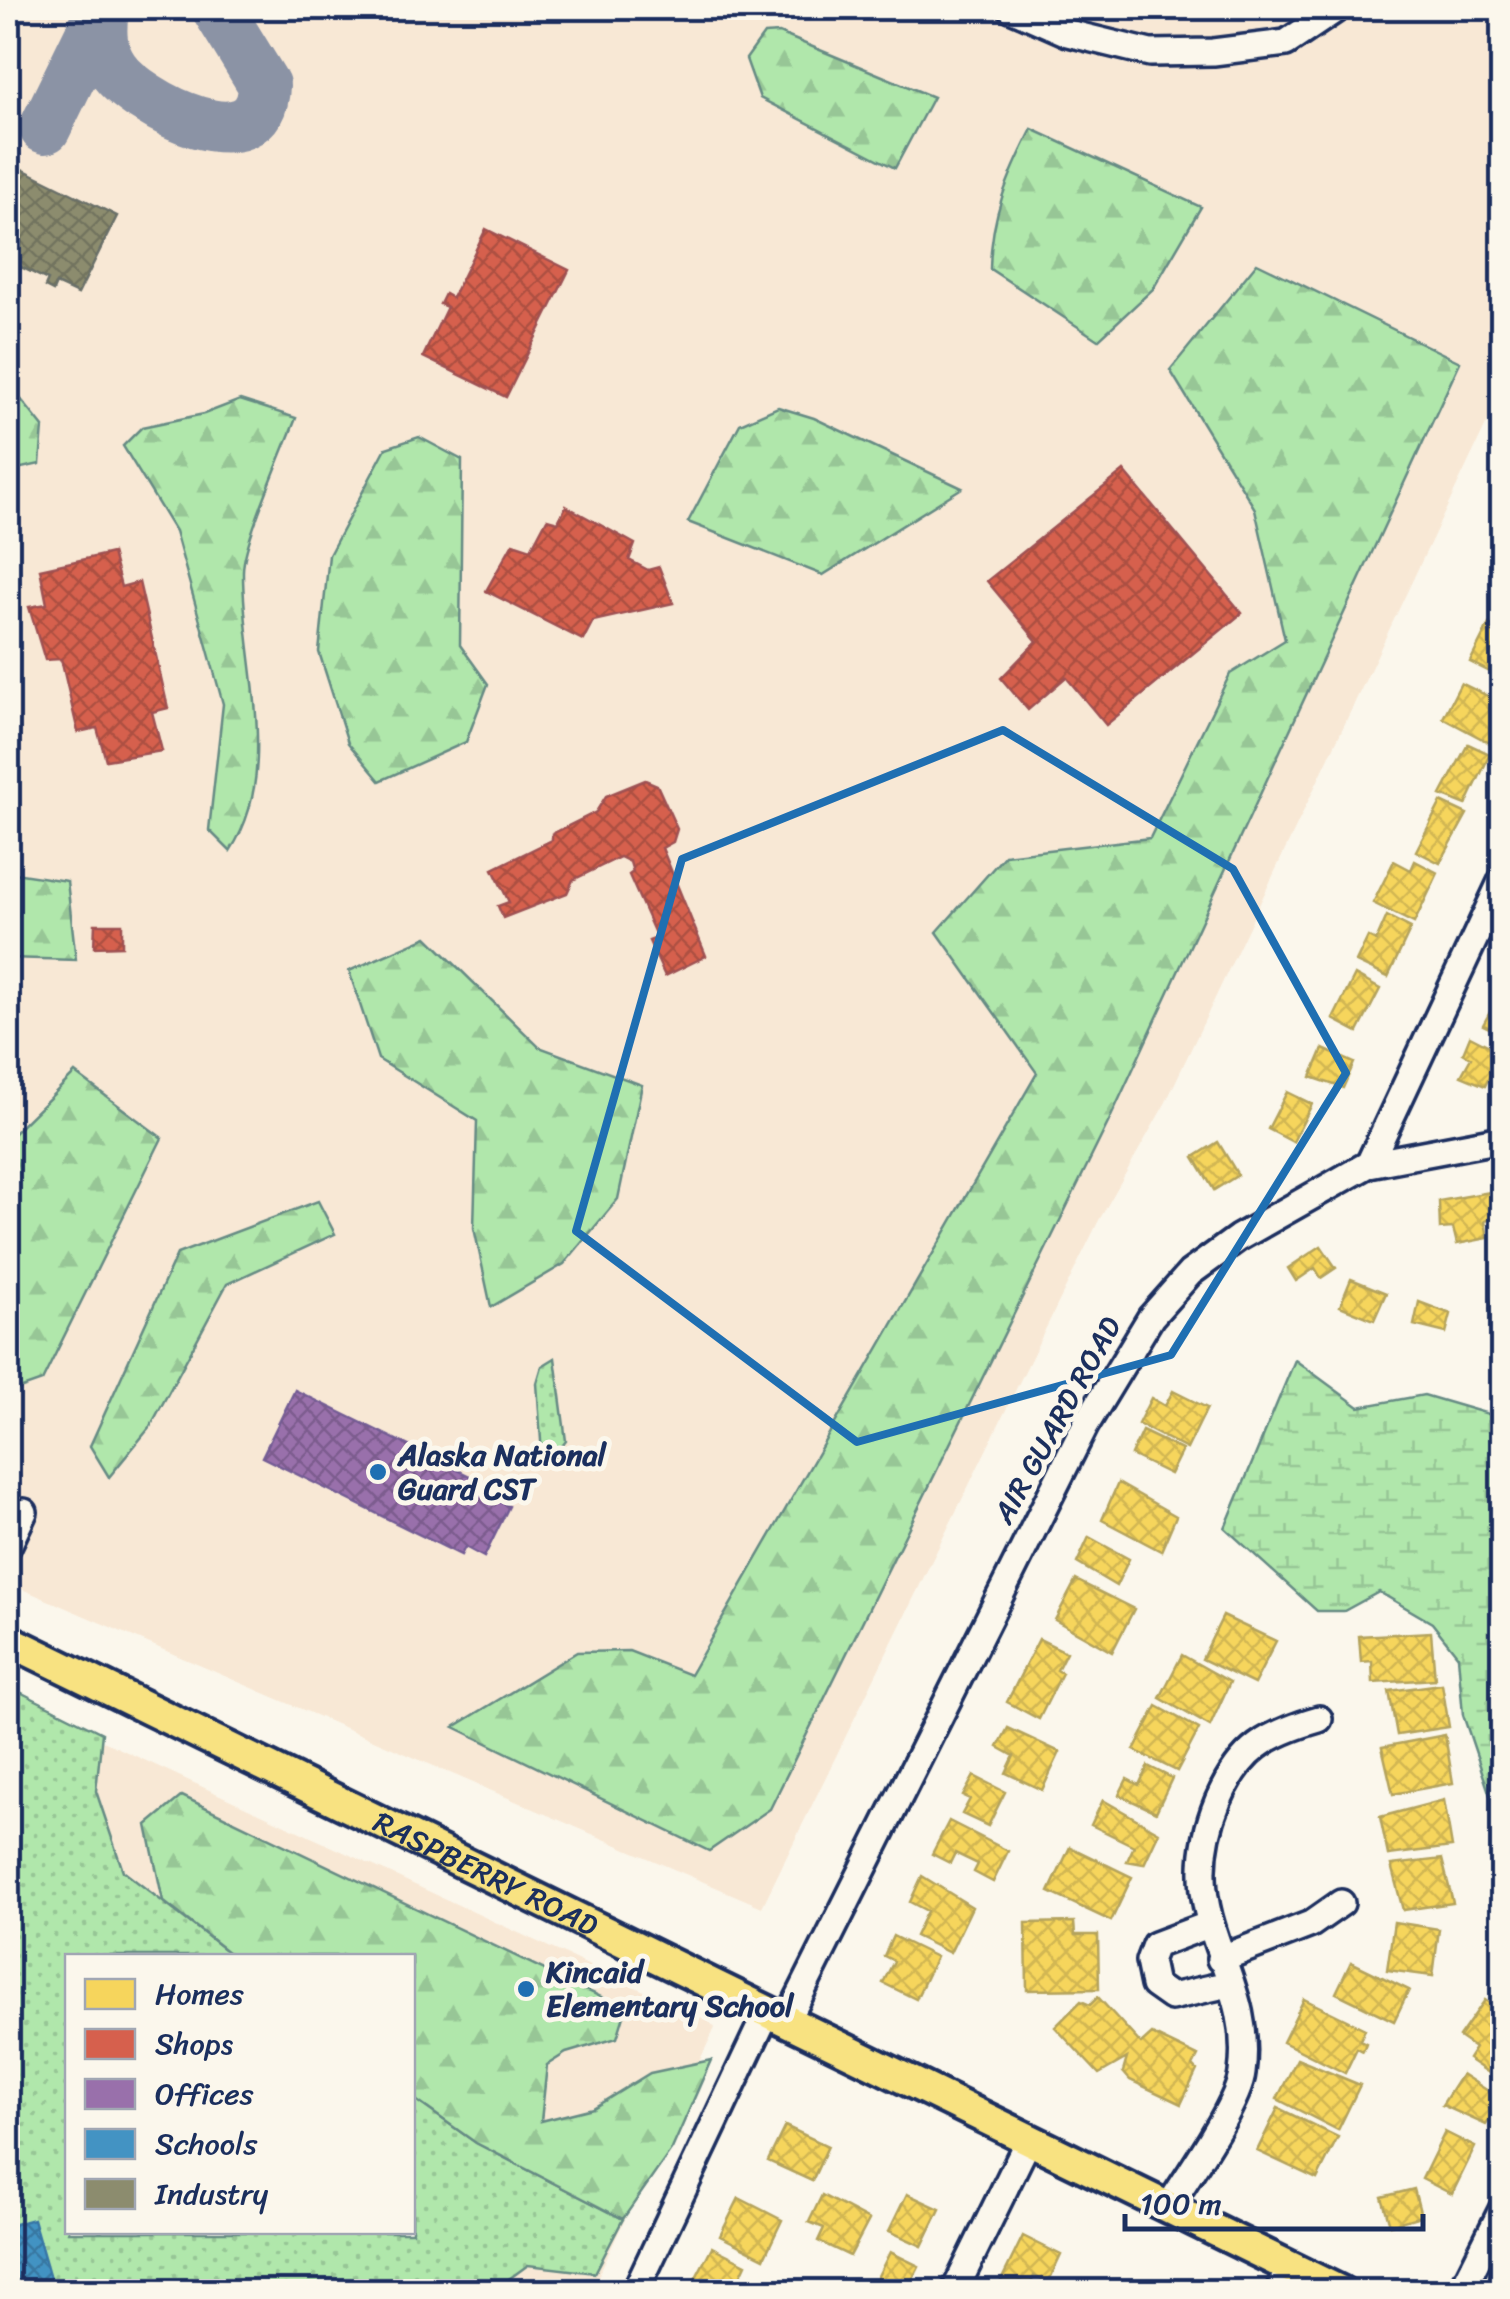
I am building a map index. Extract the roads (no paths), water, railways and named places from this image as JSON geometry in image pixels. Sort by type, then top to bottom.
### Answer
[{"type":"main road","name":"RASPBERRY ROAD","points":[[8,1640],[1170,2206],[1284,2279],[1341,2292]]},
{"type":"street","points":[[1012,8],[1068,33],[1150,53],[1213,52],[1286,42],[1338,8]]},
{"type":"street","points":[[1369,1164],[1502,880]]},
{"type":"street","name":"AIR GUARD ROAD","points":[[634,2292],[1085,1426],[1151,1318],[1190,1272],[1238,1238],[1369,1164],[1502,1139]]},
{"type":"street","points":[[8,1546],[24,1512]]},
{"type":"street","points":[[1170,2206],[1242,2078],[1244,2026],[1208,1925],[1200,1874],[1206,1831],[1224,1787],[1238,1766],[1272,1733],[1319,1720]]},
{"type":"street","points":[[1208,1925],[1155,1944],[1148,1962],[1154,1985],[1170,1997],[1311,1924],[1341,1902]]},
{"type":"street","points":[[954,2292],[1029,2139]]},
{"type":"street","points":[[1461,2292],[1502,2210]]},
{"type":"place","name":"Alaska National Guard CST","points":[[378,1472]]},
{"type":"place","name":"Kincaid Elementary School","points":[[526,1989]]}]
